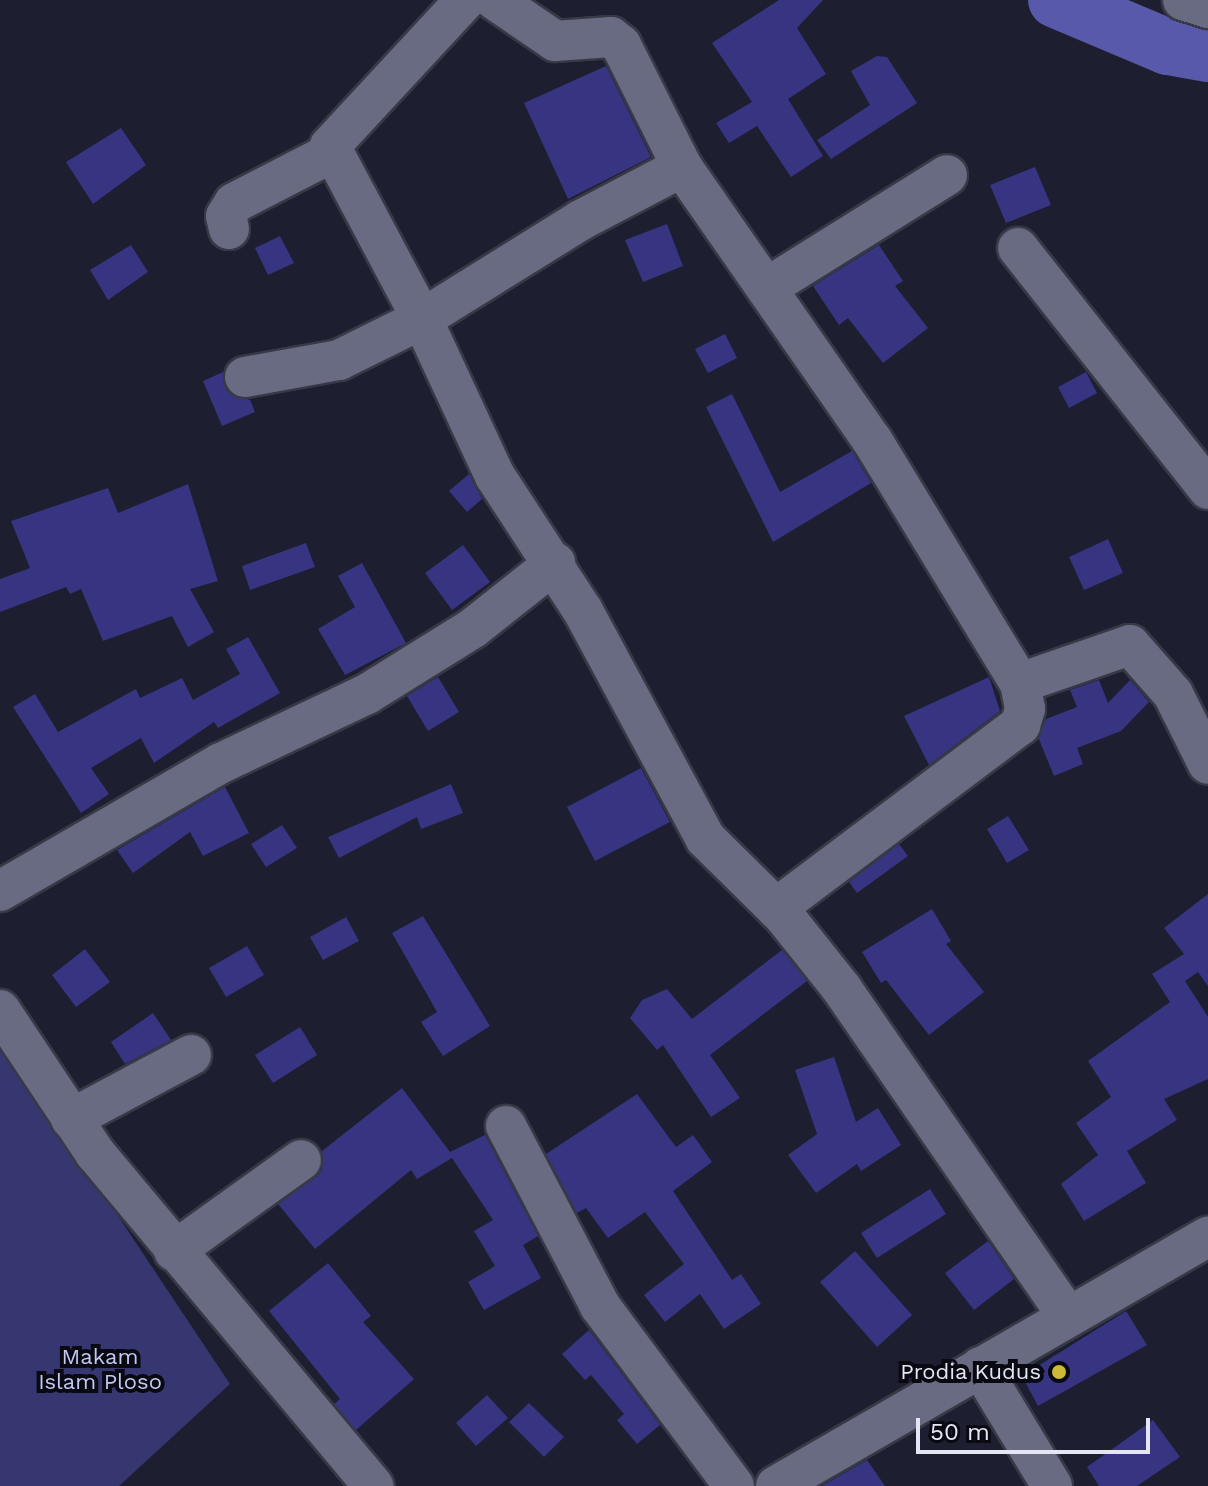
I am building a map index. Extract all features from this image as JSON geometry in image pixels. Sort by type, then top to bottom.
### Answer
[{"type":"street","points":[[229,229],[226,216],[234,203],[329,154],[334,139],[465,0]]},
{"type":"street","points":[[495,0],[555,41],[611,37],[621,45],[682,167],[768,287],[922,517],[1020,683],[1025,709],[1020,725],[776,908]]},
{"type":"street","points":[[1183,0],[1208,8]]},
{"type":"street","points":[[329,154],[422,319],[495,476],[555,563],[705,838],[776,908],[842,989],[1067,1315]]},
{"type":"street","points":[[245,377],[339,360],[422,319],[682,167]]},
{"type":"street","points":[[768,287],[947,175]]},
{"type":"street","points":[[1018,248],[1208,489]]},
{"type":"street","points":[[0,891],[221,763],[367,694],[473,628],[555,563]]},
{"type":"street","points":[[1020,683],[1130,645],[1173,694],[1197,713],[1208,764]]},
{"type":"street","points":[[0,1010],[71,1119],[174,1251],[373,1486]]},
{"type":"street","points":[[71,1119],[191,1055]]},
{"type":"street","points":[[506,1126],[600,1306],[734,1486]]},
{"type":"street","points":[[174,1251],[301,1160]]},
{"type":"street","points":[[776,1486],[1067,1315],[1208,1237]]},
{"type":"street","points":[[980,1367],[1052,1486]]},
{"type":"green space","name":"Makam Islam Ploso","points":[[0,1039],[230,1384],[119,1486],[0,1486]]},
{"type":"building","points":[[779,0],[823,0],[797,28],[826,74],[788,99],[823,156],[791,177],[757,126],[729,143],[716,123],[752,102],[712,43]]},
{"type":"building","points":[[877,56],[887,57],[917,103],[831,159],[817,140],[870,105],[851,71]]},
{"type":"building","points":[[606,66],[651,157],[568,199],[524,103]]},
{"type":"building","points":[[121,128],[146,165],[93,204],[66,162]]},
{"type":"building","points":[[1035,167],[1051,205],[1006,223],[990,185]]},
{"type":"building","points":[[667,224],[683,266],[643,282],[625,240]]},
{"type":"building","points":[[280,236],[294,263],[268,275],[255,248]]},
{"type":"building","points":[[131,245],[148,272],[108,300],[90,270]]},
{"type":"building","points":[[879,245],[903,281],[895,286],[928,328],[883,363],[848,318],[839,325],[813,286]]},
{"type":"building","points":[[725,334],[737,358],[708,373],[695,349]]},
{"type":"building","points":[[223,372],[227,391],[250,400],[255,412],[222,426],[203,381]]},
{"type":"building","points":[[1086,372],[1097,393],[1069,408],[1058,387]]},
{"type":"building","points":[[732,394],[780,492],[852,451],[871,483],[773,542],[706,407]]},
{"type":"building","points":[[469,474],[482,499],[467,512],[449,491]]},
{"type":"building","points":[[188,484],[218,581],[190,589],[214,632],[188,647],[172,616],[103,641],[81,589],[70,594],[66,587],[0,612],[0,579],[30,568],[11,521],[108,488],[118,513]]},
{"type":"building","points":[[1108,539],[1123,573],[1084,590],[1069,557]]},
{"type":"building","points":[[306,543],[315,567],[250,590],[242,566]]},
{"type":"building","points":[[463,545],[490,582],[452,610],[425,573]]},
{"type":"building","points":[[362,563],[406,643],[345,675],[318,629],[355,607],[338,576]]},
{"type":"building","points":[[248,637],[280,693],[218,728],[214,722],[154,763],[141,738],[91,768],[109,794],[81,813],[13,707],[35,694],[58,732],[136,689],[140,698],[182,678],[193,700],[240,674],[226,649]]},
{"type":"building","points":[[438,677],[459,712],[428,731],[407,696]]},
{"type":"building","points":[[989,677],[1000,711],[929,765],[904,716]]},
{"type":"building","points":[[1099,680],[1108,703],[1130,680],[1149,702],[1121,731],[1077,748],[1083,764],[1054,776],[1038,737],[1046,719],[1077,707],[1070,690]]},
{"type":"building","points":[[641,768],[670,822],[595,861],[567,807]]},
{"type":"building","points":[[451,784],[463,813],[421,829],[417,817],[339,858],[328,837]]},
{"type":"building","points":[[225,787],[249,833],[203,856],[190,832],[133,873],[117,850]]},
{"type":"building","points":[[1008,816],[1029,850],[1007,863],[987,829]]},
{"type":"building","points":[[282,825],[297,848],[266,867],[251,844]]},
{"type":"building","points":[[899,844],[908,856],[857,893],[849,882]]},
{"type":"building","points":[[1208,894],[1208,986],[1198,972],[1185,981],[1208,1017],[1208,1079],[1164,1099],[1177,1120],[1127,1151],[1146,1183],[1084,1221],[1061,1184],[1098,1155],[1076,1123],[1111,1097],[1088,1061],[1170,1002],[1152,974],[1184,954],[1164,928]]},
{"type":"building","points":[[932,909],[951,941],[946,944],[984,992],[929,1035],[886,980],[881,983],[862,952]]},
{"type":"building","points":[[423,916],[490,1026],[443,1056],[421,1022],[437,1012],[392,933]]},
{"type":"building","points":[[346,917],[359,941],[323,960],[310,937]]},
{"type":"building","points":[[247,946],[264,975],[226,997],[209,968]]},
{"type":"building","points":[[85,949],[110,982],[76,1007],[52,975]]},
{"type":"building","points":[[782,950],[807,981],[710,1055],[740,1098],[711,1117],[663,1045],[657,1050],[630,1018],[642,1000],[667,989],[692,1019]]},
{"type":"building","points":[[153,1013],[171,1040],[125,1064],[111,1042]]},
{"type":"building","points":[[300,1027],[317,1055],[273,1083],[255,1055]]},
{"type":"building","points":[[834,1057],[856,1122],[878,1108],[901,1145],[861,1171],[857,1164],[816,1193],[788,1155],[817,1134],[795,1070]]},
{"type":"building","points":[[402,1088],[450,1152],[485,1135],[538,1236],[523,1245],[541,1278],[484,1310],[468,1282],[495,1266],[474,1231],[493,1220],[452,1158],[417,1179],[411,1170],[315,1249],[278,1204],[322,1170],[322,1151]]},
{"type":"building","points":[[637,1094],[676,1147],[693,1135],[712,1162],[673,1191],[732,1280],[741,1274],[761,1304],[724,1329],[700,1294],[665,1322],[644,1295],[684,1264],[645,1212],[608,1238],[586,1208],[577,1213],[546,1154]]},
{"type":"building","points":[[930,1189],[946,1214],[877,1258],[861,1233]]},
{"type":"building","points":[[988,1241],[1014,1279],[974,1310],[945,1273]]},
{"type":"building","points":[[855,1251],[912,1315],[877,1347],[820,1282]]},
{"type":"building","points":[[328,1263],[371,1316],[363,1322],[414,1379],[356,1430],[334,1404],[340,1399],[269,1311]]},
{"type":"building","points":[[1126,1311],[1147,1345],[1038,1406],[1022,1376]]},
{"type":"building","points":[[589,1330],[660,1425],[637,1444],[617,1420],[624,1414],[591,1375],[585,1380],[562,1354]]},
{"type":"building","points":[[487,1395],[508,1418],[476,1446],[456,1423]]},
{"type":"building","points":[[529,1403],[564,1437],[544,1457],[509,1422]]},
{"type":"building","points":[[1153,1420],[1180,1457],[1137,1486],[1099,1486],[1087,1467]]},
{"type":"building","points":[[867,1460],[885,1486],[822,1486]]},
{"type":"waterway","points":[[1056,0],[1168,47],[1208,54]]},
{"type":"place","name":"Prodia Kudus","points":[[1059,1372]]}]
